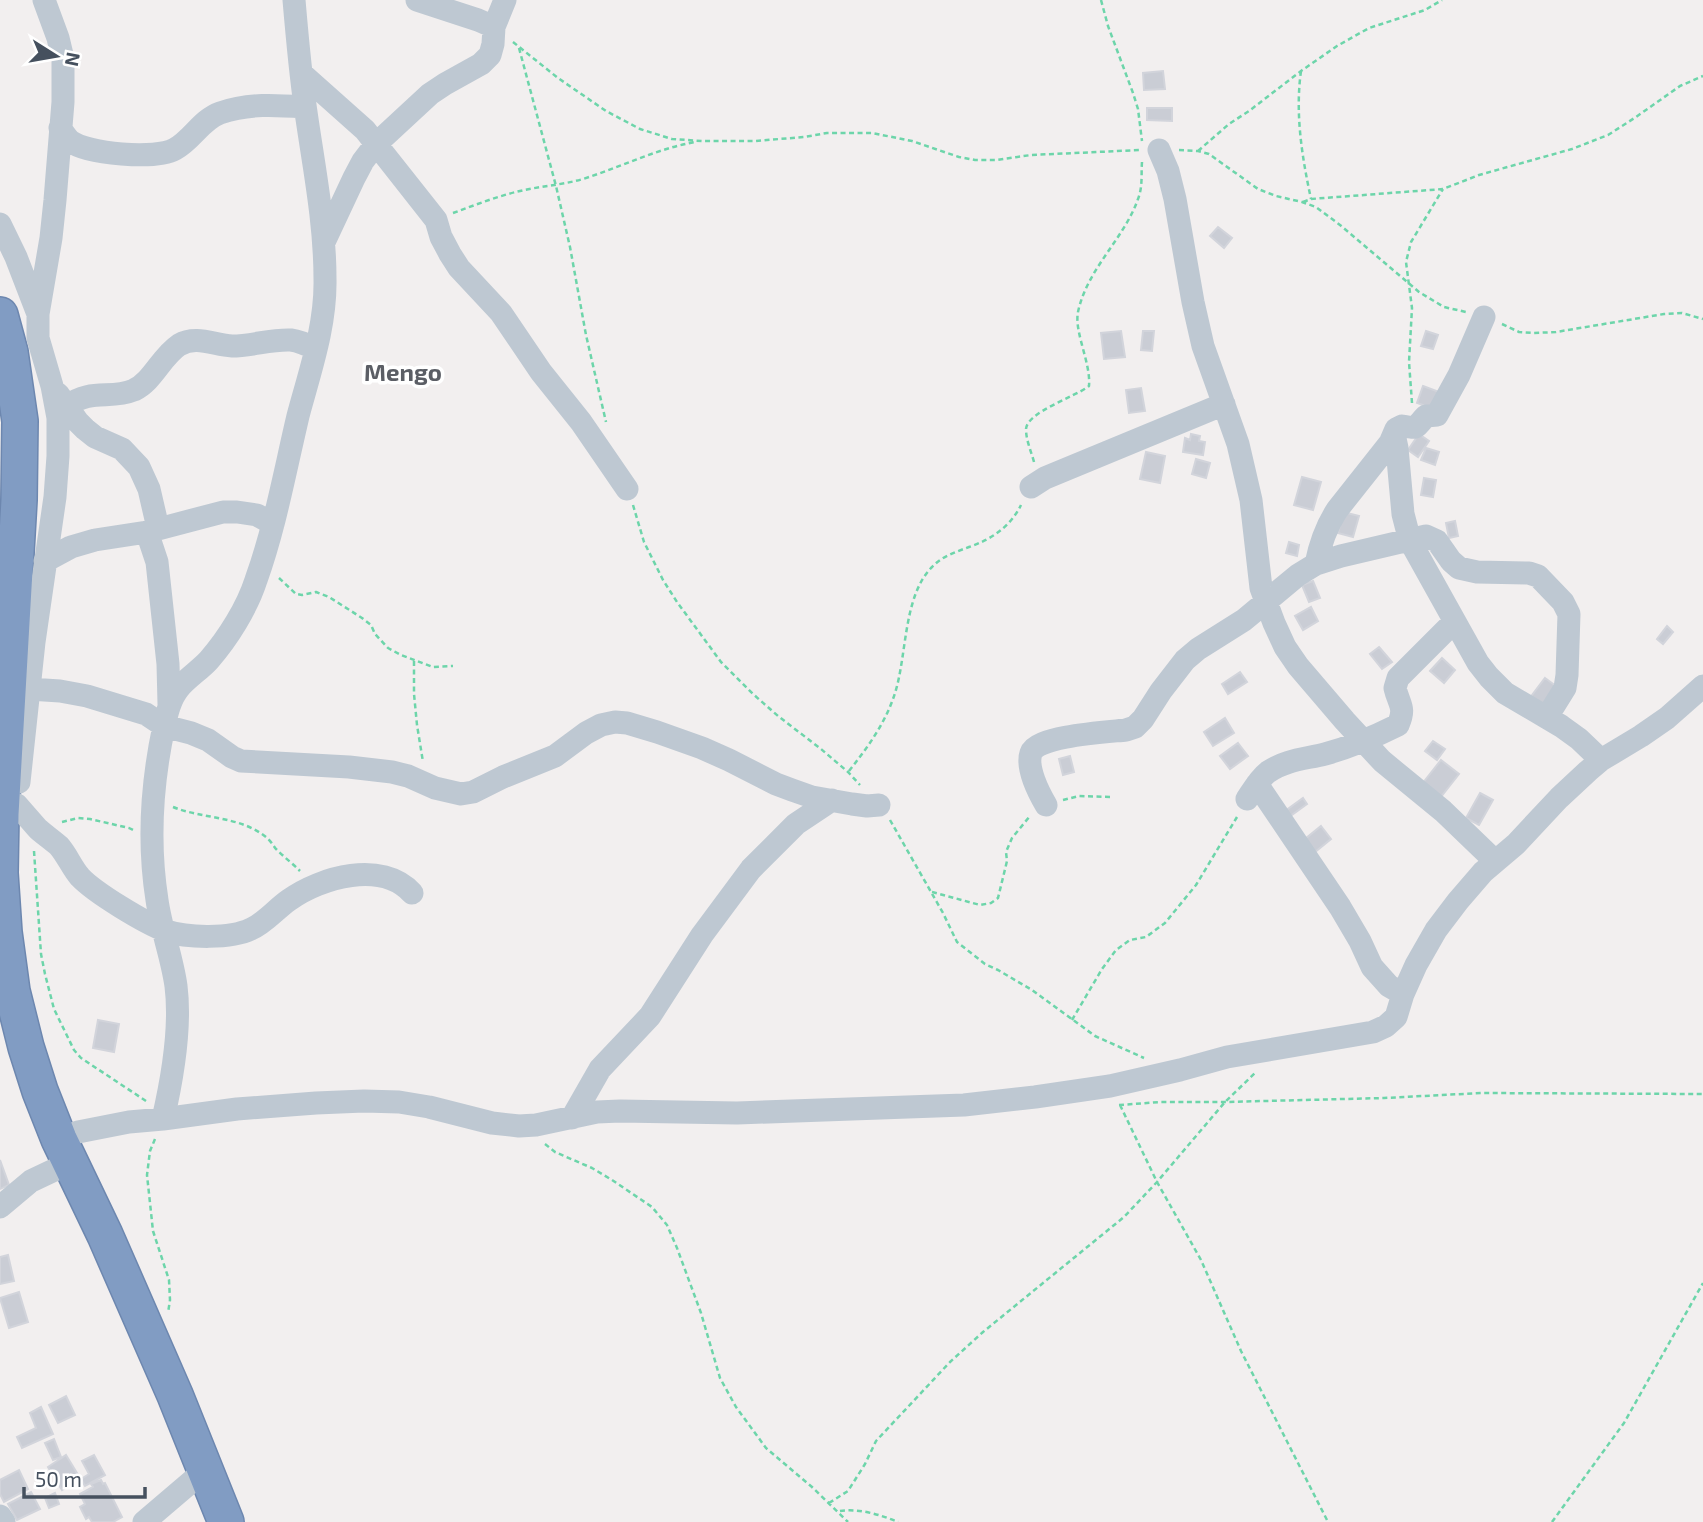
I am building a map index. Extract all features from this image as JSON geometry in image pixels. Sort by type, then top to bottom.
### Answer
[{"type":"highway","points":[[0,315],[10,352],[20,421],[19,500],[7,583],[6,811],[0,873],[12,991],[40,1091],[69,1144],[226,1522]]},
{"type":"street","points":[[44,0],[63,59],[59,159],[51,239],[38,314],[38,338],[58,418],[58,456],[29,689],[6,811],[37,828],[59,847],[86,883],[118,905],[163,929],[212,936],[233,934],[251,929],[290,899],[315,886],[331,880],[372,874],[394,879],[404,884],[412,893]]},
{"type":"street","points":[[167,715],[179,688],[208,661],[224,641],[255,584],[273,524],[316,349],[324,304],[324,242],[305,107],[294,0]]},
{"type":"street","points":[[417,0],[494,27]]},
{"type":"street","points":[[324,242],[363,161],[376,144],[444,83],[481,65],[490,55],[494,27],[505,0]]},
{"type":"street","points":[[301,73],[365,130],[436,220],[441,237],[454,261],[501,313],[627,489]]},
{"type":"street","points":[[60,128],[70,141],[79,146],[116,154],[157,155],[171,152],[202,124],[220,113],[240,107],[267,104],[305,107]]},
{"type":"street","points":[[1152,149],[1168,171],[1203,346],[1238,444],[1248,489],[1261,588],[1285,647],[1298,666],[1382,761],[1443,811],[1495,861]]},
{"type":"street","points":[[0,224],[38,314]]},
{"type":"street","points":[[1316,564],[1330,521],[1390,443],[1396,429],[1402,426],[1417,428],[1426,416],[1437,415],[1459,374],[1484,317]]},
{"type":"street","points":[[67,406],[90,395],[128,392],[142,386],[172,351],[190,341],[234,346],[295,340],[316,349]]},
{"type":"street","points":[[52,386],[85,429],[95,438],[122,449],[139,467],[149,489],[168,664],[167,715],[153,800],[153,843],[157,901],[176,985],[177,1016],[164,1115]]},
{"type":"street","points":[[1035,484],[1224,404]]},
{"type":"street","points":[[1394,434],[1403,514],[1410,541],[1478,663],[1489,677],[1513,698],[1547,717],[1601,760]]},
{"type":"street","points":[[45,561],[71,547],[95,540],[153,530],[223,512],[257,514],[273,524]]},
{"type":"street","points":[[1046,805],[1038,790],[1031,764],[1031,752],[1037,745],[1064,737],[1135,727],[1150,711],[1161,691],[1185,660],[1244,620],[1298,575],[1316,564],[1423,536],[1437,541],[1454,565],[1466,570],[1529,573],[1538,576],[1563,602],[1569,614],[1567,674],[1565,688],[1547,717]]},
{"type":"street","points":[[1403,994],[1389,986],[1372,967],[1340,907],[1252,792],[1265,774],[1294,760],[1325,754],[1398,725],[1402,706],[1395,688],[1398,678],[1454,622]]},
{"type":"street","points":[[0,1207],[69,1144],[129,1122],[164,1115],[364,1101],[399,1102],[506,1126],[536,1125],[597,1112],[737,1113],[964,1104],[1110,1086],[1253,1052],[1373,1032],[1387,1026],[1396,1017],[1416,965],[1436,930],[1458,901],[1495,861],[1516,844],[1573,784],[1601,760],[1667,718],[1703,686]]},
{"type":"street","points":[[29,689],[60,691],[146,714],[167,715],[191,733],[208,740],[241,761],[392,772],[461,794],[473,792],[555,756],[601,725],[627,723],[667,735],[729,760],[776,784],[812,797],[867,806],[879,805]]},
{"type":"street","points":[[572,1118],[600,1069],[650,1016],[702,935],[751,869],[796,824],[832,800]]},
{"type":"street","points":[[144,1522],[205,1470]]},
{"type":"street","points":[[0,1517],[4,1522]]},
{"type":"path","points":[[1101,0],[1152,149]]},
{"type":"path","points":[[1198,151],[1229,124],[1336,46],[1369,28],[1425,9],[1442,0]]},
{"type":"path","points":[[494,27],[505,33],[519,48],[558,78],[606,111],[640,129],[672,139],[755,141],[827,132],[872,133],[912,141],[975,160],[1152,149],[1198,151],[1221,161],[1258,189],[1316,207],[1419,292],[1444,307],[1484,317],[1519,332],[1556,332],[1664,314],[1682,313],[1703,319]]},
{"type":"path","points":[[519,48],[556,186],[607,423]]},
{"type":"path","points":[[1301,71],[1298,105],[1302,154],[1311,199]]},
{"type":"path","points":[[1302,202],[1311,199],[1443,189],[1479,175],[1572,149],[1608,135],[1680,86],[1703,76]]},
{"type":"path","points":[[436,220],[519,191],[556,186],[656,151],[702,141]]},
{"type":"path","points":[[848,772],[875,736],[896,692],[909,619],[918,586],[931,567],[942,559],[999,533],[1016,515],[1025,494],[1035,484],[1026,429],[1028,422],[1042,411],[1080,393],[1088,386],[1090,375],[1077,315],[1092,276],[1128,221],[1142,182],[1141,165],[1152,149]]},
{"type":"path","points":[[1417,428],[1410,383],[1412,308],[1406,262],[1410,242],[1443,189]]},
{"type":"path","points":[[627,489],[645,542],[659,573],[677,602],[734,676],[778,716],[848,772],[879,805],[932,892],[957,942],[985,964],[1031,990],[1095,1036],[1180,1070]]},
{"type":"path","points":[[260,569],[271,572],[296,594],[316,592],[329,597],[371,625],[388,649],[433,667],[453,666]]},
{"type":"path","points":[[414,661],[417,725],[429,785]]},
{"type":"path","points":[[1072,1020],[1116,950],[1130,940],[1146,937],[1165,923],[1188,895],[1252,792]]},
{"type":"path","points":[[932,892],[980,905],[991,904],[998,898],[1007,861],[1006,852],[1012,838],[1032,814],[1046,805],[1079,796],[1112,797]]},
{"type":"path","points":[[153,800],[254,830],[267,837],[315,886]]},
{"type":"path","points":[[153,843],[129,828],[78,818],[37,828],[33,858],[41,954],[54,1009],[74,1050],[81,1058],[164,1115],[150,1151],[147,1175],[153,1231],[169,1280],[170,1300],[167,1316]]},
{"type":"path","points":[[830,1503],[848,1491],[876,1441],[950,1362],[1124,1217],[1225,1102],[1258,1071]]},
{"type":"path","points":[[1328,1522],[1241,1351],[1201,1260],[1157,1182],[1120,1105],[1482,1093],[1703,1094]]},
{"type":"path","points":[[536,1125],[545,1145],[612,1180],[652,1206],[660,1216],[677,1248],[725,1389],[766,1448],[848,1522]]},
{"type":"path","points":[[1552,1522],[1624,1423],[1703,1283]]},
{"type":"path","points":[[838,1511],[862,1512],[898,1522]]},
{"type":"building","points":[[1163,71],[1165,89],[1144,90],[1143,73]]},
{"type":"building","points":[[1147,108],[1172,108],[1172,121],[1147,120]]},
{"type":"building","points":[[1218,227],[1232,238],[1224,248],[1210,236]]},
{"type":"building","points":[[1121,331],[1125,357],[1104,359],[1101,333]]},
{"type":"building","points":[[1143,331],[1154,331],[1152,351],[1141,350]]},
{"type":"building","points":[[1426,331],[1438,335],[1433,349],[1421,346]]},
{"type":"building","points":[[1423,386],[1442,393],[1437,410],[1417,403]]},
{"type":"building","points":[[1141,388],[1145,411],[1129,413],[1126,390]]},
{"type":"building","points":[[1191,434],[1200,436],[1199,441],[1205,442],[1203,455],[1183,452],[1185,438],[1190,440]]},
{"type":"building","points":[[1419,434],[1429,441],[1418,457],[1408,450]]},
{"type":"building","points":[[1426,448],[1439,452],[1435,465],[1421,460]]},
{"type":"building","points":[[1146,452],[1165,456],[1160,483],[1140,479]]},
{"type":"building","points":[[1196,459],[1210,463],[1206,478],[1192,474]]},
{"type":"building","points":[[1302,477],[1321,482],[1313,510],[1294,505]]},
{"type":"building","points":[[1424,478],[1436,480],[1433,497],[1421,495]]},
{"type":"building","points":[[1343,512],[1359,516],[1353,537],[1338,533]]},
{"type":"building","points":[[1455,521],[1458,536],[1449,538],[1446,523]]},
{"type":"building","points":[[1289,542],[1299,545],[1297,556],[1286,553]]},
{"type":"building","points":[[1313,581],[1320,598],[1309,602],[1302,585]]},
{"type":"building","points":[[1311,607],[1318,621],[1303,630],[1295,616]]},
{"type":"building","points":[[1667,626],[1673,632],[1663,644],[1657,639]]},
{"type":"building","points":[[1379,647],[1392,662],[1382,669],[1370,654]]},
{"type":"building","points":[[1442,658],[1455,670],[1444,683],[1430,671]]},
{"type":"building","points":[[1240,672],[1247,682],[1228,694],[1222,684]]},
{"type":"building","points":[[1545,678],[1560,689],[1545,711],[1529,699]]},
{"type":"building","points":[[1225,718],[1234,733],[1213,746],[1204,732]]},
{"type":"building","points":[[1433,741],[1445,749],[1437,760],[1425,751]]},
{"type":"building","points":[[1238,743],[1248,756],[1230,769],[1220,756]]},
{"type":"building","points":[[1070,756],[1074,772],[1063,775],[1059,759]]},
{"type":"building","points":[[1441,760],[1459,774],[1440,798],[1422,784]]},
{"type":"building","points":[[1480,793],[1493,800],[1479,825],[1466,818]]},
{"type":"building","points":[[1303,798],[1307,804],[1289,817],[1285,811]]},
{"type":"building","points":[[1321,826],[1331,839],[1315,852],[1305,839]]},
{"type":"building","points":[[98,1020],[119,1024],[114,1052],[93,1048]]},
{"type":"building","points":[[0,1160],[9,1185],[0,1189]]},
{"type":"building","points":[[8,1255],[14,1281],[0,1284],[0,1257]]},
{"type":"building","points":[[19,1292],[28,1322],[9,1328],[0,1298]]},
{"type":"building","points":[[66,1396],[75,1415],[58,1423],[49,1405]]},
{"type":"building","points":[[41,1407],[53,1434],[22,1448],[17,1437],[36,1428],[30,1413]]},
{"type":"building","points":[[54,1439],[61,1457],[53,1460],[45,1443]]},
{"type":"building","points":[[66,1455],[80,1478],[62,1490],[48,1467]]},
{"type":"building","points":[[94,1455],[105,1475],[85,1486],[81,1479],[89,1474],[82,1461]]},
{"type":"building","points":[[19,1470],[28,1489],[4,1502],[0,1494],[0,1480]]},
{"type":"building","points":[[101,1480],[122,1517],[113,1522],[92,1522],[89,1517],[86,1519],[80,1507],[85,1504],[80,1494],[93,1487],[91,1484]]},
{"type":"building","points":[[31,1492],[40,1509],[17,1520],[8,1504]]},
{"type":"building","points":[[55,1493],[59,1504],[49,1508],[45,1498]]},
{"type":"district","name":"Mengo","points":[[403,371]]}]
